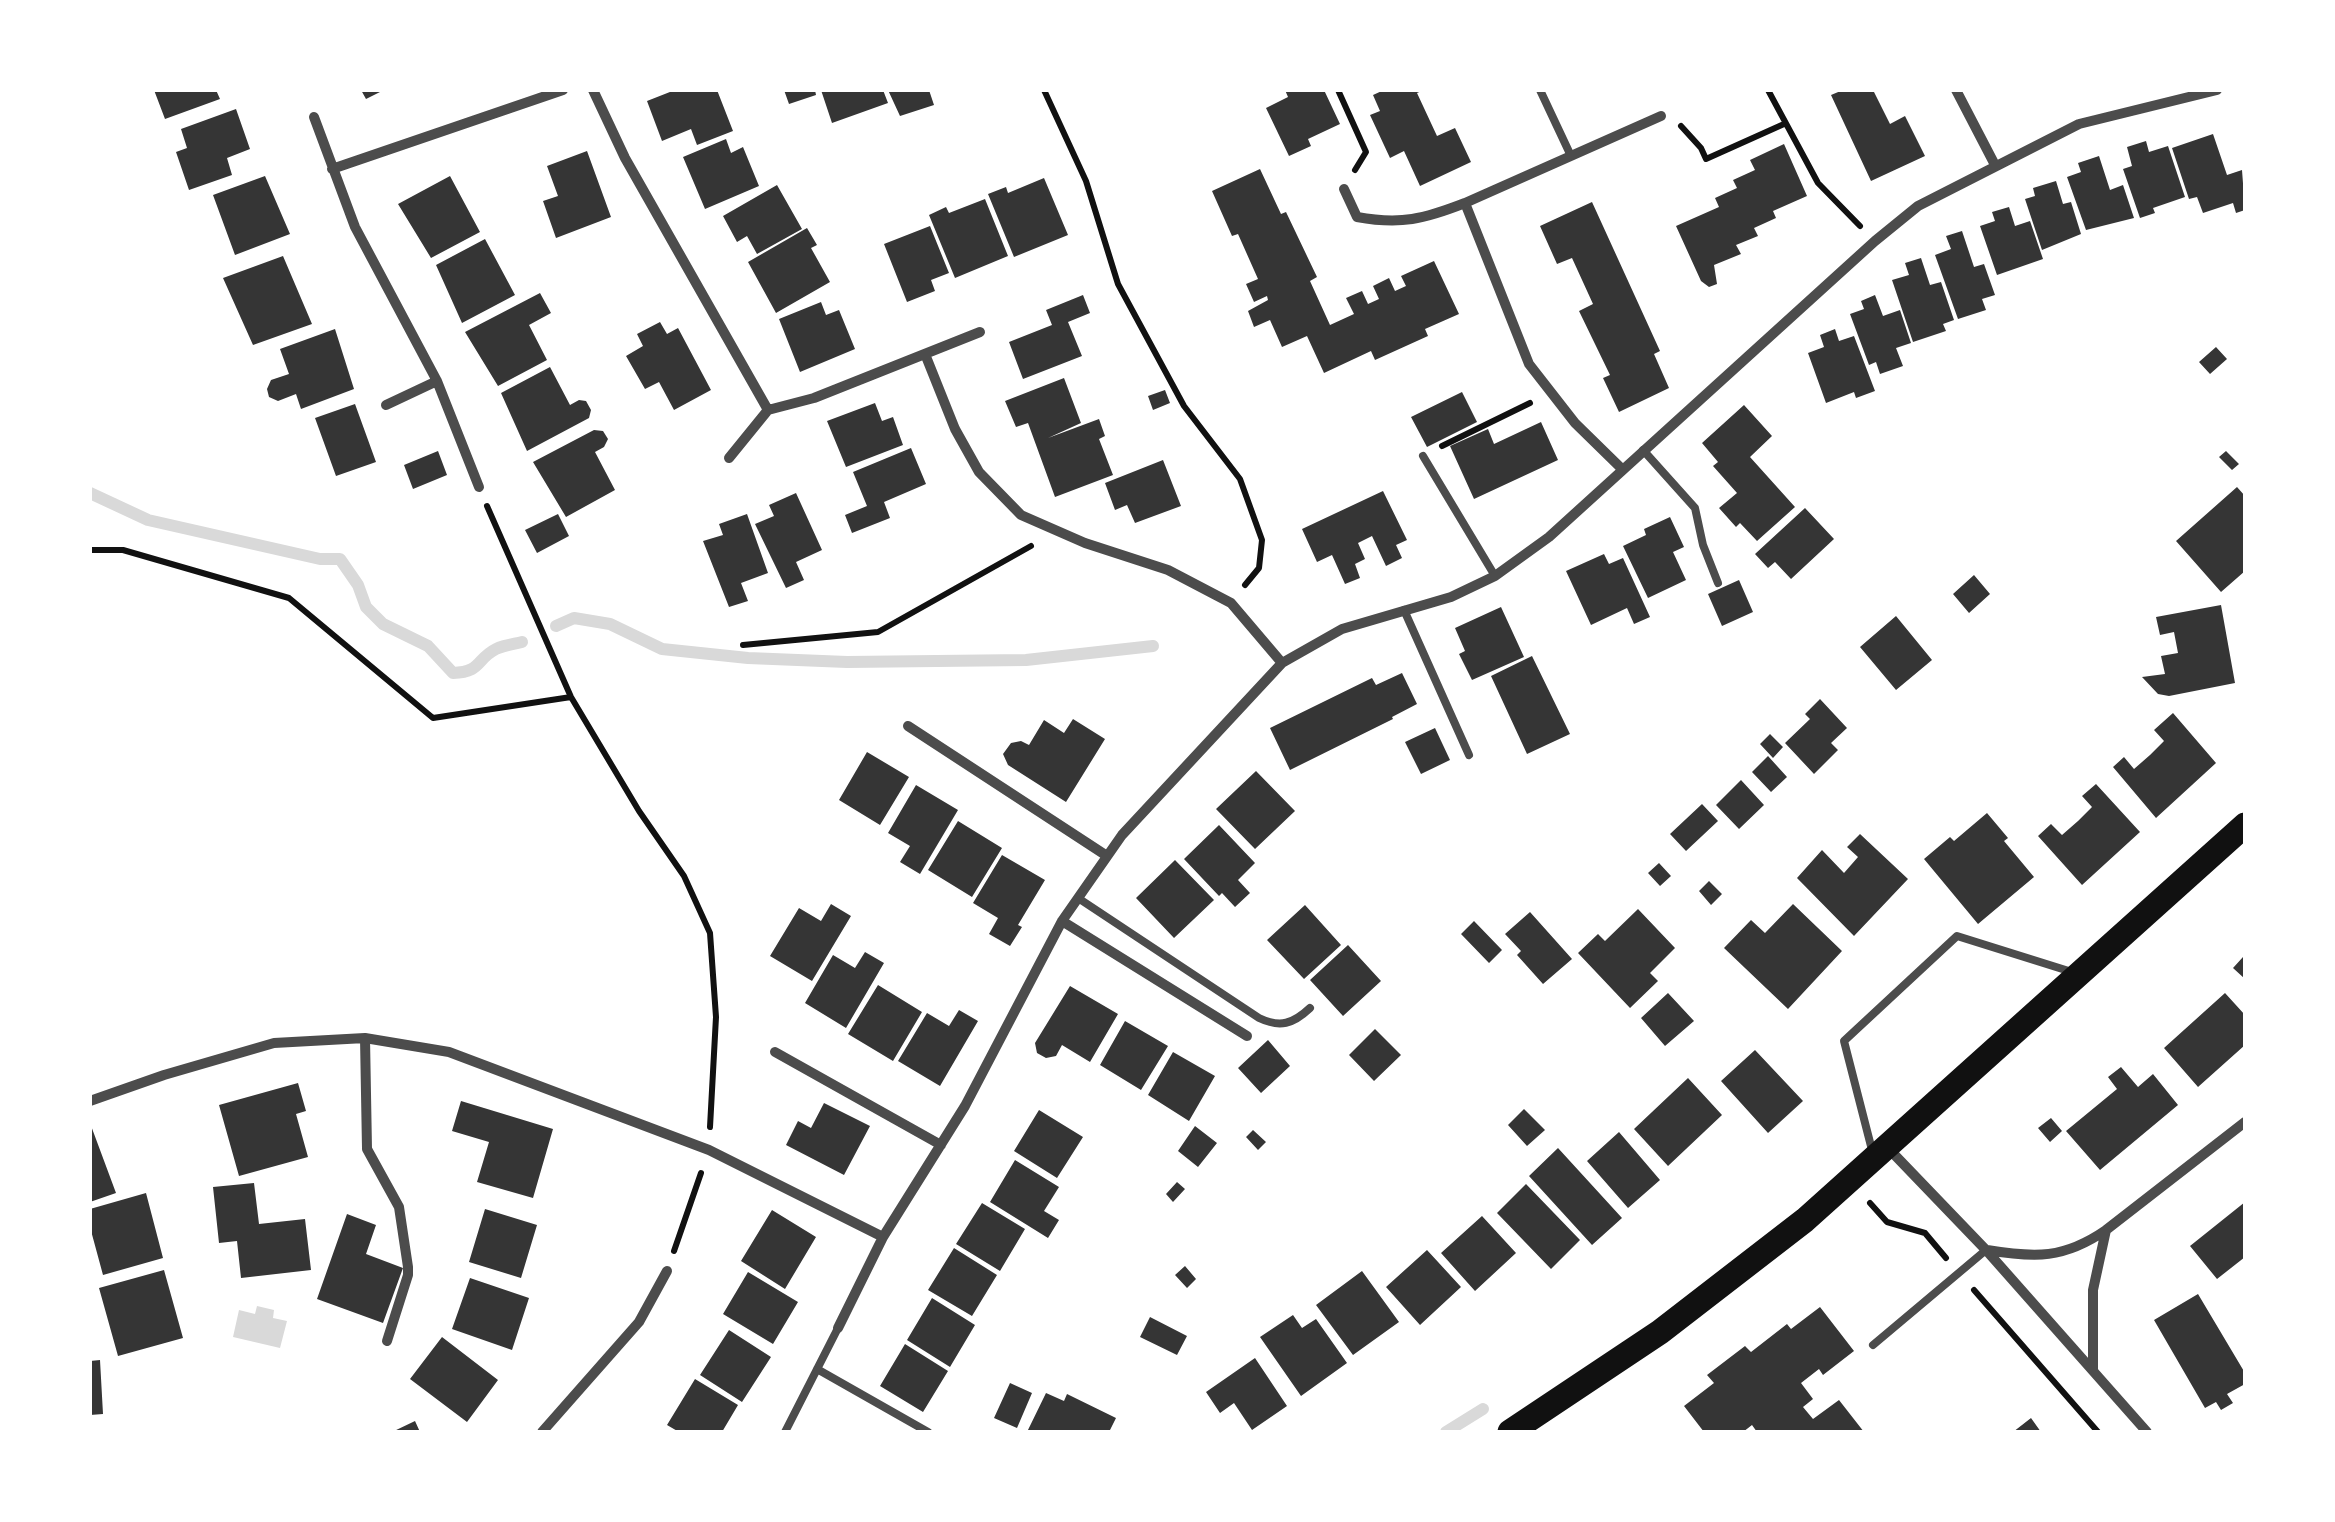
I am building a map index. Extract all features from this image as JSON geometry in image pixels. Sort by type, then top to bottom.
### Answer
[{"type":"main road","points":[[1510,1432],[1660,1332],[1851,1181],[2245,825]]},
{"type":"street","points":[[332,169],[563,90]]},
{"type":"street","points":[[592,90],[625,158],[768,410]]},
{"type":"street","points":[[1956,90],[1995,165]]},
{"type":"street","points":[[838,1328],[883,1237],[1003,1037],[1062,921],[1122,834],[1282,663],[1342,629],[1450,596],[1495,576],[1549,537],[1874,241],[1918,206],[2078,124],[2218,90]]},
{"type":"street","points":[[1344,189],[1357,216],[1388,222],[1426,219],[1662,116]]},
{"type":"street","points":[[314,117],[355,227],[437,380],[479,486]]},
{"type":"street","points":[[1464,203],[1529,364],[1574,422],[1622,469]]},
{"type":"street","points":[[729,458],[768,410],[814,398],[980,332]]},
{"type":"street","points":[[926,354],[956,429],[979,472],[1021,515],[1168,570],[1231,603],[1282,663]]},
{"type":"street","points":[[386,405],[437,380]]},
{"type":"street","points":[[908,726],[1107,856]]},
{"type":"street","points":[[1062,921],[1246,1036]]},
{"type":"street","points":[[364,1038],[367,1149],[399,1207],[408,1267],[387,1341]]},
{"type":"street","points":[[90,1101],[274,1043],[364,1038],[450,1052],[709,1150],[883,1237]]},
{"type":"street","points":[[775,1052],[940,1144]]},
{"type":"street","points":[[1986,1250],[2030,1258],[2085,1245],[2245,1122]]},
{"type":"street","points":[[1881,1154],[1986,1250],[2147,1432]]},
{"type":"street","points":[[2093,1371],[2093,1290],[2106,1230]]},
{"type":"street","points":[[542,1432],[640,1322],[667,1271]]},
{"type":"lane","points":[[1540,90],[1570,156]]},
{"type":"lane","points":[[1643,450],[1695,508],[1702,545],[1718,582]]},
{"type":"lane","points":[[1423,456],[1495,576]]},
{"type":"lane","points":[[1404,610],[1469,756]]},
{"type":"lane","points":[[1078,898],[1259,1018],[1287,1024],[1310,1008]]},
{"type":"lane","points":[[1881,1154],[1844,1041],[1956,936],[2081,975]]},
{"type":"lane","points":[[1872,1345],[1986,1250]]},
{"type":"lane","points":[[785,1432],[838,1328]]},
{"type":"lane","points":[[817,1369],[928,1432]]},
{"type":"path","points":[[1044,90],[1086,181],[1118,284],[1184,406],[1240,479],[1262,540],[1259,568],[1231,603]]},
{"type":"path","points":[[1338,90],[1366,152],[1344,189]]},
{"type":"path","points":[[1768,90],[1818,183],[1874,241]]},
{"type":"path","points":[[1662,116],[1688,132],[1706,160],[1784,124]]},
{"type":"path","points":[[1423,456],[1551,392]]},
{"type":"path","points":[[479,486],[571,697],[639,811],[684,876],[710,933],[716,1017],[709,1150],[667,1271]]},
{"type":"path","points":[[743,644],[878,632],[1058,531]]},
{"type":"path","points":[[90,550],[123,550],[289,598],[433,718],[571,697]]},
{"type":"path","points":[[1851,1181],[1887,1222],[1924,1233],[2098,1432]]},
{"type":"shaded area","points":[[257,1306],[274,1310],[273,1318],[287,1321],[280,1348],[233,1337],[239,1310],[255,1314]]},
{"type":"building","points":[[154,90],[216,90],[220,99],[165,119]]},
{"type":"building","points":[[361,90],[384,90],[366,99]]},
{"type":"building","points":[[675,90],[717,90],[733,131],[697,145],[691,129],[662,141],[647,101]]},
{"type":"building","points":[[784,90],[815,90],[816,95],[789,104]]},
{"type":"building","points":[[821,90],[883,90],[888,103],[832,123]]},
{"type":"building","points":[[888,90],[929,90],[934,105],[900,116]]},
{"type":"building","points":[[1285,90],[1324,90],[1340,124],[1308,139],[1311,146],[1289,156],[1266,108],[1288,97]]},
{"type":"building","points":[[1384,90],[1424,90],[1417,93],[1437,136],[1455,128],[1471,162],[1420,186],[1404,151],[1390,158],[1370,115],[1380,111],[1373,95]]},
{"type":"building","points":[[1843,90],[1873,90],[1890,124],[1905,116],[1925,156],[1871,181],[1831,95]]},
{"type":"building","points":[[236,109],[250,149],[227,158],[232,175],[189,190],[176,152],[187,148],[181,129]]},
{"type":"building","points":[[2213,134],[2227,175],[2242,170],[2245,210],[2236,213],[2233,203],[2203,213],[2197,197],[2189,199],[2172,148]]},
{"type":"building","points":[[726,139],[731,153],[743,147],[759,186],[705,209],[683,157]]},
{"type":"building","points":[[2146,141],[2149,152],[2168,146],[2185,197],[2153,208],[2155,213],[2140,218],[2123,169],[2132,166],[2127,147]]},
{"type":"building","points":[[1784,144],[1807,196],[1773,211],[1776,218],[1754,228],[1758,236],[1736,245],[1741,254],[1714,265],[1717,284],[1709,287],[1701,281],[1676,226],[1719,207],[1715,198],[1737,188],[1733,180],[1755,170],[1750,160]]},
{"type":"building","points":[[587,151],[611,217],[556,238],[543,201],[558,196],[547,166]]},
{"type":"building","points":[[2099,156],[2110,190],[2123,185],[2134,218],[2086,230],[2067,177],[2081,172],[2078,163]]},
{"type":"building","points":[[1260,169],[1317,277],[1310,281],[1330,325],[1354,314],[1346,298],[1362,291],[1368,304],[1379,299],[1373,286],[1389,278],[1395,291],[1406,286],[1401,276],[1434,261],[1459,314],[1425,329],[1428,336],[1375,360],[1371,351],[1324,373],[1307,336],[1282,347],[1270,320],[1254,327],[1248,311],[1268,300],[1267,296],[1254,302],[1246,284],[1258,279],[1238,234],[1232,236],[1212,191]]},
{"type":"building","points":[[265,176],[290,234],[235,255],[213,195]]},
{"type":"building","points":[[450,176],[480,232],[431,258],[398,204]]},
{"type":"building","points":[[1044,178],[1068,235],[1014,257],[988,194],[1006,187],[1008,193]]},
{"type":"building","points":[[2056,181],[2063,204],[2071,202],[2081,234],[2042,250],[2025,199],[2035,196],[2033,188]]},
{"type":"building","points":[[777,185],[802,229],[757,254],[747,236],[737,242],[723,216]]},
{"type":"building","points":[[985,199],[1008,256],[955,278],[929,215],[946,207],[949,213]]},
{"type":"building","points":[[1592,202],[1660,351],[1654,354],[1669,388],[1619,412],[1603,378],[1610,375],[1579,311],[1593,304],[1572,258],[1557,264],[1540,226]]},
{"type":"building","points":[[2009,207],[2015,226],[2030,221],[2043,259],[1997,275],[1980,226],[1995,221],[1992,212]]},
{"type":"building","points":[[930,226],[949,273],[931,280],[935,291],[907,302],[884,244]]},
{"type":"building","points":[[807,228],[817,245],[811,248],[830,282],[776,313],[748,262]]},
{"type":"building","points":[[1962,231],[1974,267],[1984,264],[1995,295],[1982,299],[1986,310],[1958,319],[1935,255],[1951,249],[1946,236]]},
{"type":"building","points":[[485,239],[515,295],[462,323],[436,265]]},
{"type":"building","points":[[283,256],[312,324],[253,345],[223,278]]},
{"type":"building","points":[[1921,258],[1930,285],[1941,282],[1954,320],[1943,324],[1946,331],[1913,342],[1892,280],[1909,275],[1905,263]]},
{"type":"building","points":[[540,293],[551,313],[529,325],[547,360],[498,386],[465,332]]},
{"type":"building","points":[[1083,295],[1090,313],[1068,322],[1082,356],[1023,379],[1009,342],[1052,325],[1046,310]]},
{"type":"building","points":[[1875,295],[1883,316],[1900,310],[1911,343],[1896,348],[1903,366],[1880,374],[1876,362],[1869,365],[1850,314],[1864,309],[1861,301]]},
{"type":"building","points":[[821,302],[826,315],[839,310],[855,349],[800,372],[779,319]]},
{"type":"building","points":[[660,322],[667,334],[678,328],[711,390],[674,410],[659,382],[645,389],[626,356],[643,346],[637,334]]},
{"type":"building","points":[[335,329],[354,389],[301,409],[296,394],[278,401],[269,397],[271,380],[289,374],[280,349]]},
{"type":"building","points":[[1835,329],[1839,341],[1854,336],[1875,391],[1856,398],[1854,392],[1826,403],[1808,353],[1824,347],[1820,335]]},
{"type":"building","points":[[2216,347],[2227,359],[2210,374],[2199,362]]},
{"type":"building","points":[[550,367],[570,405],[586,401],[591,410],[589,418],[527,451],[501,393]]},
{"type":"building","points":[[1064,378],[1081,423],[1048,438],[1099,419],[1105,436],[1099,439],[1113,475],[1055,497],[1028,423],[1016,427],[1005,401]]},
{"type":"building","points":[[1165,390],[1170,403],[1153,410],[1148,396]]},
{"type":"building","points":[[1462,392],[1477,422],[1427,447],[1411,417]]},
{"type":"building","points":[[875,403],[882,421],[893,417],[903,445],[846,467],[827,421]]},
{"type":"building","points":[[355,404],[376,462],[336,476],[315,418]]},
{"type":"building","points":[[1744,405],[1772,436],[1750,457],[1795,507],[1757,541],[1740,523],[1736,527],[1719,508],[1737,493],[1713,466],[1718,462],[1702,443]]},
{"type":"building","points":[[1541,422],[1558,460],[1474,499],[1450,446],[1488,429],[1494,444]]},
{"type":"building","points":[[594,430],[603,431],[608,439],[595,452],[615,490],[566,517],[533,462]]},
{"type":"building","points":[[911,448],[926,484],[884,502],[890,518],[852,533],[845,515],[867,506],[853,472]]},
{"type":"building","points":[[438,451],[447,475],[413,489],[404,465]]},
{"type":"building","points":[[2226,451],[2239,464],[2232,470],[2219,457]]},
{"type":"building","points":[[1163,460],[1181,506],[1135,523],[1127,505],[1115,510],[1105,483]]},
{"type":"building","points":[[2237,487],[2245,496],[2245,571],[2221,592],[2176,541]]},
{"type":"building","points":[[1383,491],[1407,540],[1396,545],[1402,558],[1386,566],[1372,536],[1358,543],[1365,559],[1355,564],[1360,578],[1345,584],[1332,555],[1317,562],[1302,529]]},
{"type":"building","points":[[796,493],[822,550],[796,562],[804,580],[786,588],[755,524],[774,516],[769,505]]},
{"type":"building","points":[[1805,508],[1834,539],[1791,579],[1775,562],[1768,568],[1755,554]]},
{"type":"building","points":[[558,514],[569,536],[537,553],[525,530]]},
{"type":"building","points":[[747,514],[768,573],[741,583],[748,601],[729,607],[703,541],[723,535],[719,524]]},
{"type":"building","points":[[1670,517],[1684,547],[1673,552],[1686,580],[1648,598],[1623,546],[1646,535],[1644,529]]},
{"type":"building","points":[[1604,554],[1609,564],[1623,558],[1650,617],[1634,624],[1627,608],[1591,625],[1566,571]]},
{"type":"building","points":[[1974,575],[1990,594],[1969,613],[1953,594]]},
{"type":"building","points":[[1739,580],[1753,612],[1722,626],[1708,594]]},
{"type":"building","points":[[2221,605],[2235,683],[2169,696],[2158,694],[2142,677],[2165,674],[2161,656],[2178,653],[2174,632],[2160,635],[2156,617]]},
{"type":"building","points":[[1501,607],[1524,657],[1472,680],[1459,654],[1465,651],[1455,628]]},
{"type":"building","points":[[1896,616],[1932,660],[1896,690],[1860,647]]},
{"type":"building","points":[[1532,656],[1570,734],[1527,754],[1491,676]]},
{"type":"building","points":[[1402,673],[1417,704],[1290,770],[1270,728],[1372,678],[1376,685]]},
{"type":"building","points":[[1820,699],[1847,728],[1831,743],[1838,750],[1814,774],[1785,743],[1810,719],[1805,714]]},
{"type":"building","points":[[2173,713],[2216,763],[2156,818],[2113,767],[2124,757],[2134,769],[2150,755],[2164,741],[2154,730]]},
{"type":"building","points":[[1073,719],[1105,739],[1066,802],[1008,765],[1003,754],[1011,743],[1021,741],[1029,745],[1044,720],[1064,733]]},
{"type":"building","points":[[1435,728],[1450,760],[1421,774],[1405,742]]},
{"type":"building","points":[[1770,734],[1783,747],[1773,758],[1760,744]]},
{"type":"building","points":[[867,752],[909,777],[880,825],[839,800]]},
{"type":"building","points":[[1768,756],[1787,777],[1771,792],[1752,772]]},
{"type":"building","points":[[1256,771],[1295,811],[1255,849],[1216,809]]},
{"type":"building","points":[[1741,780],[1764,805],[1739,829],[1716,805]]},
{"type":"building","points":[[2096,784],[2140,832],[2082,885],[2038,836],[2051,824],[2062,835],[2078,821],[2092,807],[2082,796]]},
{"type":"building","points":[[916,785],[958,810],[920,874],[900,862],[910,846],[888,833]]},
{"type":"building","points":[[1702,804],[1718,821],[1686,851],[1670,834]]},
{"type":"building","points":[[1987,813],[2034,877],[1978,924],[1924,859],[1950,837],[1954,841]]},
{"type":"building","points":[[958,821],[1002,848],[972,897],[928,870]]},
{"type":"building","points":[[1219,825],[1255,863],[1238,880],[1250,893],[1235,907],[1184,859]]},
{"type":"building","points":[[1860,834],[1908,879],[1854,936],[1797,878],[1822,850],[1844,873],[1858,857],[1847,847]]},
{"type":"building","points":[[1002,855],[1045,880],[1010,946],[989,934],[998,918],[973,903]]},
{"type":"building","points":[[1175,860],[1214,900],[1174,938],[1136,898]]},
{"type":"building","points":[[1659,863],[1671,876],[1660,886],[1648,873]]},
{"type":"building","points":[[1709,881],[1722,894],[1711,905],[1699,891]]},
{"type":"building","points":[[831,904],[851,916],[812,981],[770,956],[799,908],[821,921]]},
{"type":"building","points":[[1793,904],[1842,951],[1788,1009],[1724,948],[1751,920],[1765,933]]},
{"type":"building","points":[[1305,905],[1341,945],[1304,979],[1267,940]]},
{"type":"building","points":[[1638,909],[1675,948],[1650,973],[1658,981],[1630,1008],[1578,953],[1598,934],[1605,941]]},
{"type":"building","points":[[1530,912],[1572,959],[1543,984],[1517,955],[1521,951],[1505,934]]},
{"type":"building","points":[[1474,921],[1502,950],[1489,963],[1461,934]]},
{"type":"building","points":[[1348,945],[1381,981],[1343,1016],[1310,980]]},
{"type":"building","points":[[865,952],[884,963],[846,1028],[805,1003],[833,955],[855,968]]},
{"type":"building","points":[[2245,958],[2245,979],[2233,968]]},
{"type":"building","points":[[878,985],[922,1012],[893,1061],[848,1034]]},
{"type":"building","points":[[1070,986],[1118,1014],[1090,1062],[1062,1045],[1056,1056],[1046,1058],[1037,1053],[1035,1043]]},
{"type":"building","points":[[1668,993],[1694,1021],[1665,1046],[1641,1018]]},
{"type":"building","points":[[2225,993],[2245,1015],[2245,1045],[2198,1087],[2164,1048]]},
{"type":"building","points":[[959,1010],[978,1021],[940,1086],[898,1061],[927,1013],[949,1026]]},
{"type":"building","points":[[1125,1021],[1168,1046],[1141,1090],[1100,1065]]},
{"type":"building","points":[[1375,1029],[1401,1055],[1374,1081],[1349,1055]]},
{"type":"building","points":[[1268,1040],[1290,1066],[1261,1093],[1238,1068]]},
{"type":"building","points":[[1755,1050],[1803,1101],[1768,1133],[1721,1081]]},
{"type":"building","points":[[1173,1052],[1215,1076],[1189,1121],[1148,1095]]},
{"type":"building","points":[[2121,1067],[2138,1087],[2153,1074],[2178,1105],[2100,1170],[2066,1131],[2117,1089],[2108,1077]]},
{"type":"building","points":[[1688,1078],[1722,1115],[1668,1166],[1634,1129]]},
{"type":"building","points":[[298,1083],[306,1111],[296,1114],[308,1157],[239,1176],[219,1105]]},
{"type":"building","points":[[461,1101],[553,1129],[533,1198],[477,1182],[489,1142],[452,1131]]},
{"type":"building","points":[[824,1103],[870,1126],[844,1175],[786,1145],[798,1121],[811,1128]]},
{"type":"building","points":[[1524,1109],[1545,1130],[1527,1146],[1508,1125]]},
{"type":"building","points":[[1039,1110],[1083,1137],[1057,1178],[1014,1151]]},
{"type":"building","points":[[2051,1118],[2062,1131],[2050,1142],[2038,1128]]},
{"type":"building","points":[[90,1123],[116,1193],[90,1202]]},
{"type":"building","points":[[1195,1126],[1217,1143],[1198,1167],[1178,1151]]},
{"type":"building","points":[[1253,1130],[1266,1142],[1258,1150],[1246,1137]]},
{"type":"building","points":[[1619,1132],[1660,1180],[1628,1208],[1587,1161]]},
{"type":"building","points":[[1558,1148],[1622,1218],[1592,1245],[1529,1176]]},
{"type":"building","points":[[1015,1160],[1059,1187],[1044,1211],[1059,1220],[1048,1238],[990,1202]]},
{"type":"building","points":[[1177,1182],[1185,1189],[1173,1202],[1166,1194]]},
{"type":"building","points":[[254,1183],[259,1224],[305,1219],[311,1270],[241,1278],[237,1241],[219,1243],[213,1187]]},
{"type":"building","points":[[1526,1184],[1580,1240],[1551,1269],[1497,1213]]},
{"type":"building","points":[[146,1193],[163,1258],[103,1275],[90,1227],[90,1209]]},
{"type":"building","points":[[2245,1202],[2245,1257],[2217,1279],[2190,1246]]},
{"type":"building","points":[[982,1203],[1025,1229],[1000,1271],[956,1244]]},
{"type":"building","points":[[485,1209],[537,1225],[521,1278],[469,1262]]},
{"type":"building","points":[[772,1210],[816,1237],[785,1289],[741,1261]]},
{"type":"building","points":[[347,1214],[376,1225],[366,1254],[403,1268],[383,1323],[317,1299]]},
{"type":"building","points":[[1482,1216],[1516,1253],[1475,1291],[1441,1253]]},
{"type":"building","points":[[954,1248],[997,1275],[972,1316],[928,1290]]},
{"type":"building","points":[[1427,1250],[1461,1287],[1420,1325],[1386,1287]]},
{"type":"building","points":[[1185,1266],[1196,1279],[1187,1288],[1175,1275]]},
{"type":"building","points":[[164,1270],[183,1338],[118,1356],[99,1288]]},
{"type":"building","points":[[1362,1271],[1399,1322],[1353,1355],[1316,1305]]},
{"type":"building","points":[[748,1272],[798,1302],[773,1344],[723,1314]]},
{"type":"building","points":[[470,1278],[529,1298],[512,1350],[452,1329]]},
{"type":"building","points":[[2198,1294],[2245,1373],[2245,1384],[2227,1394],[2233,1403],[2221,1410],[2216,1402],[2205,1408],[2154,1320]]},
{"type":"building","points":[[932,1298],[975,1325],[950,1367],[907,1340]]},
{"type":"building","points":[[1820,1307],[1854,1351],[1823,1375],[1819,1369],[1801,1383],[1813,1399],[1803,1407],[1813,1419],[1839,1400],[1864,1432],[1757,1432],[1752,1425],[1743,1432],[1704,1432],[1684,1406],[1714,1383],[1707,1375],[1745,1346],[1751,1352],[1787,1324],[1791,1329]]},
{"type":"building","points":[[1293,1315],[1302,1328],[1316,1319],[1347,1363],[1301,1396],[1260,1337]]},
{"type":"building","points":[[1150,1317],[1187,1336],[1177,1355],[1140,1337]]},
{"type":"building","points":[[729,1330],[771,1357],[742,1402],[700,1375]]},
{"type":"building","points":[[442,1337],[498,1380],[467,1422],[410,1379]]},
{"type":"building","points":[[905,1344],[948,1371],[923,1412],[880,1386]]},
{"type":"building","points":[[1255,1358],[1287,1406],[1252,1430],[1234,1403],[1220,1413],[1206,1392]]},
{"type":"building","points":[[100,1360],[103,1414],[90,1415],[90,1361]]},
{"type":"building","points":[[695,1379],[738,1405],[722,1432],[679,1432],[667,1425]]},
{"type":"building","points":[[1010,1383],[1032,1393],[1017,1428],[994,1418]]},
{"type":"building","points":[[1046,1393],[1064,1401],[1067,1394],[1116,1418],[1109,1432],[1027,1432]]},
{"type":"building","points":[[2031,1418],[2041,1432],[2013,1432]]},
{"type":"building","points":[[415,1421],[420,1432],[392,1432]]},
{"type":"waterway","points":[[90,493],[148,520],[320,559],[340,559],[358,585],[366,607],[383,624],[428,646],[453,673],[474,668],[496,649],[522,642]]},
{"type":"waterway","points":[[556,626],[574,618],[610,624],[662,649],[847,662],[1026,660],[1153,646]]},
{"type":"waterway","points":[[1446,1432],[1483,1409]]}]
